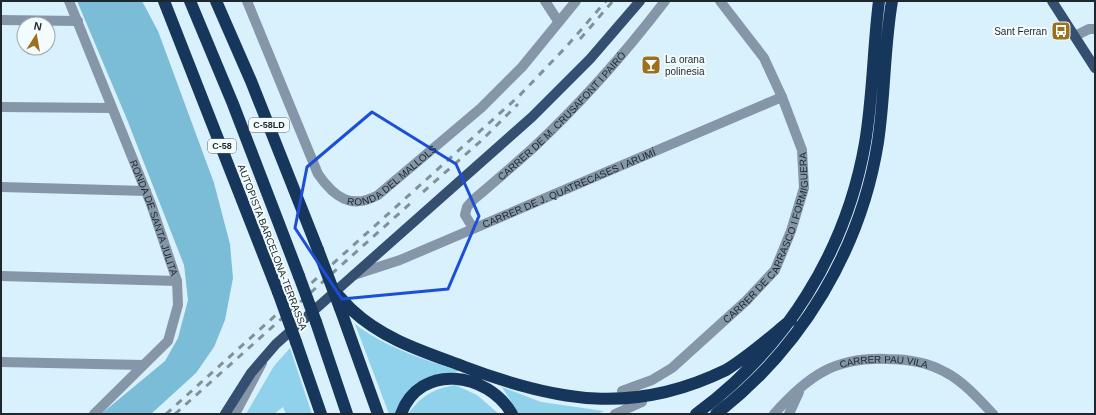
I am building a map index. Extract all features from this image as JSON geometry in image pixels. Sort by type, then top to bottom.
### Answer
[{"type":"highway","name":"AUTOPISTA BARCELONA-TERRASSA","points":[[164,1],[278,292],[321,414]]},
{"type":"highway","name":"AUTOPISTA BARCELONA-TERRASSA","points":[[190,1],[233,104],[316,322],[347,414]]},
{"type":"highway","name":"C-58LD","points":[[216,1],[251,81],[333,289],[346,309]]},
{"type":"highway","points":[[696,414],[739,380],[759,360],[791,320],[825,263],[843,223],[853,193],[865,142],[879,1]]},
{"type":"highway","points":[[716,414],[764,371],[800,329],[824,291],[847,245],[864,199],[877,145],[892,1]]},
{"type":"highway","points":[[346,309],[389,337],[522,388],[548,396],[584,403],[642,402],[672,395],[717,375],[736,363],[791,320]]},
{"type":"highway","points":[[346,309],[378,414]]},
{"type":"highway","points":[[401,414],[406,404],[417,391],[431,382],[451,378],[464,379],[487,388],[502,399],[512,414]]},
{"type":"main road","points":[[225,414],[250,373],[267,353],[532,117],[590,59],[640,1]]},
{"type":"main road","points":[[1052,1],[1075,36],[1092,57],[1095,68]]},
{"type":"street","name":"RONDA DE SANTA JULITA","points":[[69,1],[146,191],[177,281],[178,305],[168,341],[94,414]]},
{"type":"street","name":"RONDA DEL MALLOLS","points":[[247,1],[318,174],[328,189],[336,196],[353,202],[367,202],[378,196],[481,108],[522,67],[558,21],[576,1]]},
{"type":"street","points":[[545,1],[558,21]]},
{"type":"street","name":"CARRER DE M. CRUSAFONT I PAIRÓ","points":[[473,228],[465,215],[467,207],[472,200],[533,148],[574,106],[646,26],[665,1]]},
{"type":"street","name":"CARRER DE CARRASCO I FORMIGUERA","points":[[622,391],[652,380],[672,368],[746,301],[775,270],[791,231],[804,188],[802,150],[782,97],[764,58],[720,1]]},
{"type":"street","points":[[1,20],[78,22]]},
{"type":"street","points":[[1075,36],[1089,29],[1095,29]]},
{"type":"street","name":"CARRER DE J. QUATRECASES I ARUMÍ","points":[[353,275],[400,260],[782,97]]},
{"type":"street","points":[[1,107],[112,108]]},
{"type":"street","points":[[1,187],[146,191]]},
{"type":"street","points":[[1,276],[177,281]]},
{"type":"street","points":[[235,414],[267,353]]},
{"type":"street","name":"CARRER PAU VILA","points":[[774,414],[802,386],[817,375],[842,362],[868,358],[900,359],[924,363],[947,372],[972,392],[993,414]]},
{"type":"street","points":[[1,362],[143,366]]},
{"type":"street","points":[[789,414],[802,386]]},
{"type":"street","points":[[614,414],[642,402]]},
{"type":"highlighted area","points":[[372,112],[456,164],[479,216],[448,289],[342,299],[295,228],[307,167]]},
{"type":"shaded area","points":[[77,1],[142,1],[158,31],[214,183],[230,244],[233,278],[225,320],[214,347],[196,373],[151,414],[101,414],[165,361],[178,338],[188,300],[184,265],[126,117]]},
{"type":"shaded area","points":[[355,324],[379,340],[405,352],[460,371],[434,376],[396,414],[389,414]]},
{"type":"shaded area","points":[[290,348],[312,414],[286,414],[283,407],[274,414],[246,414],[274,366]]},
{"type":"shaded area","points":[[455,385],[477,395],[499,414],[408,414],[418,402],[428,394]]},
{"type":"shaded area","points":[[502,387],[541,402],[604,411],[598,414],[519,414]]},
{"type":"railway","points":[[166,414],[519,96],[566,47],[606,1]]},
{"type":"railway","points":[[580,39],[613,1]]},
{"type":"railway","points":[[423,192],[482,140],[518,104]]},
{"type":"railway","points":[[175,414],[412,202]]},
{"type":"place","name":"Sant Ferran","points":[[1061,31]]},
{"type":"place","name":"La orana polinesia","points":[[651,65]]}]
